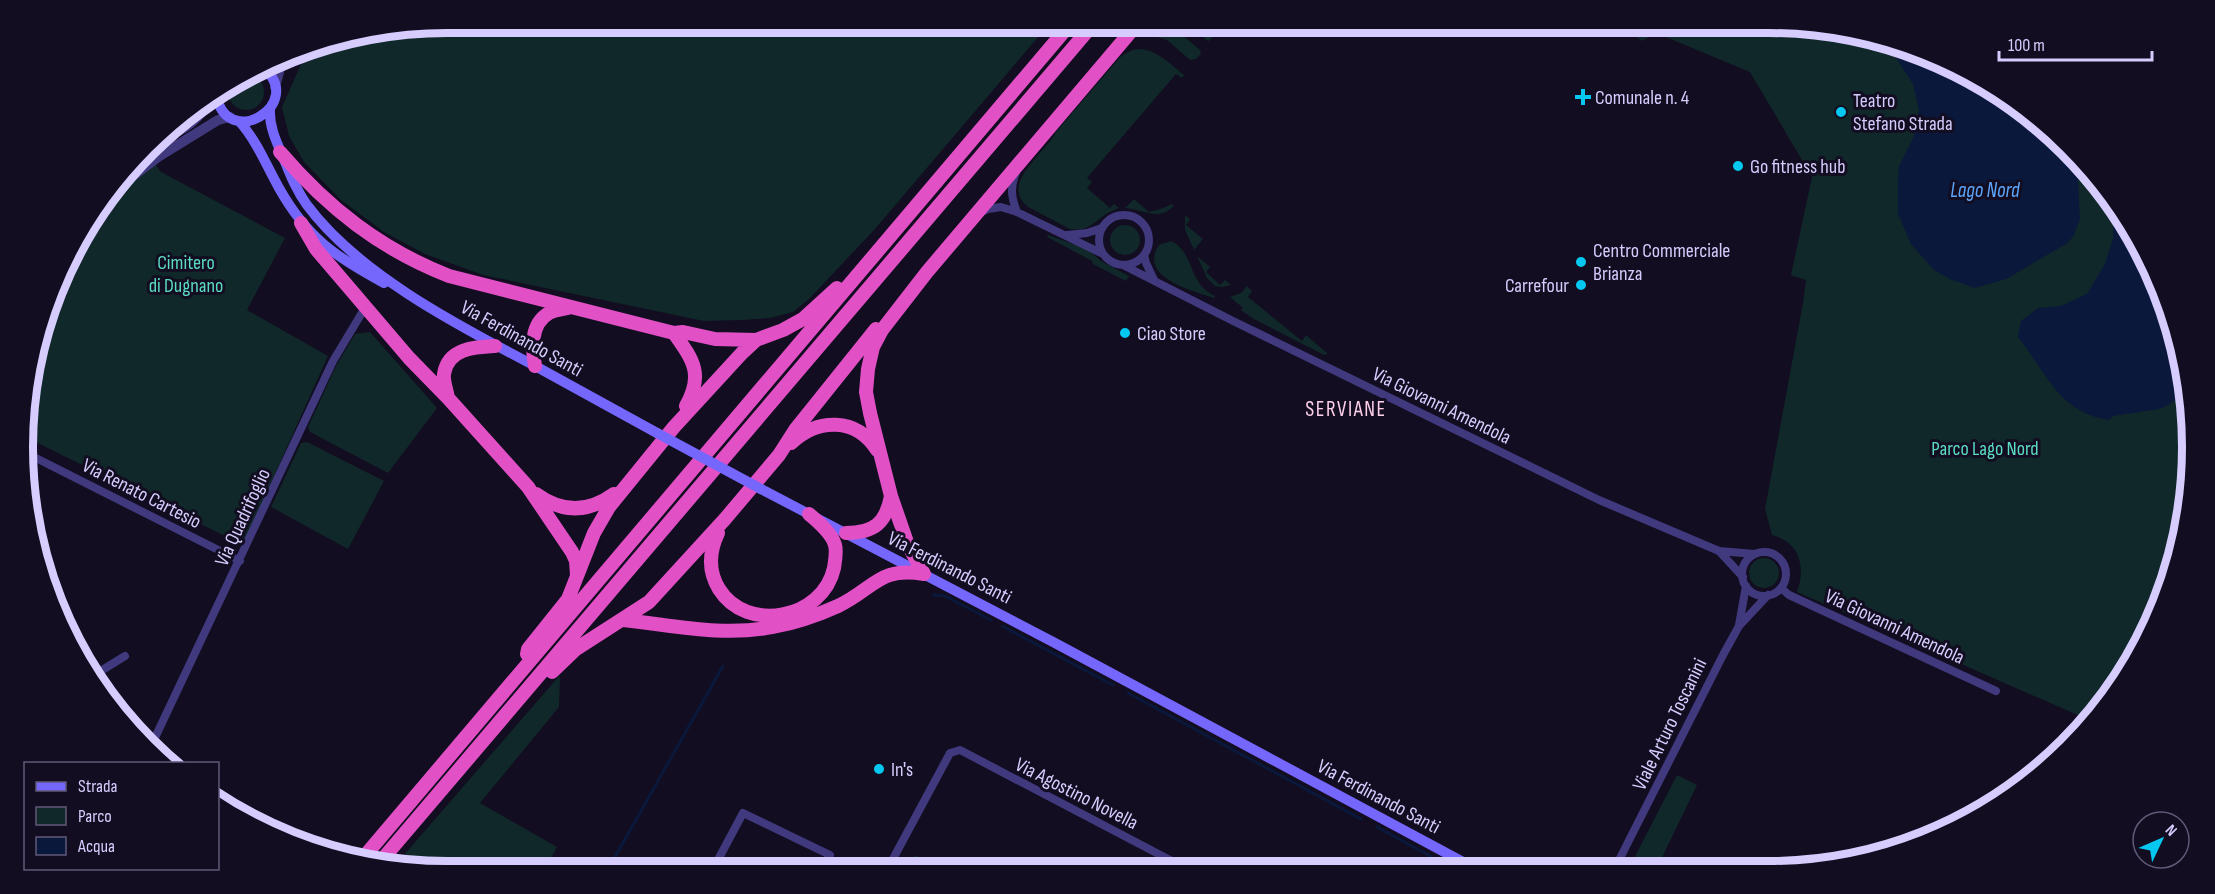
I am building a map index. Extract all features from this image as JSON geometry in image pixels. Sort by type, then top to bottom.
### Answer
[{"type":"highway","points":[[367,853],[1063,33]]},
{"type":"highway","points":[[385,856],[1086,33]]},
{"type":"highway","points":[[490,733],[576,649],[649,602],[725,519],[779,455],[795,430],[859,349],[1130,33]]},
{"type":"highway","points":[[280,152],[304,179],[337,210],[400,254],[449,276],[674,333],[683,332],[715,339],[756,340]]},
{"type":"highway","points":[[301,223],[316,249],[409,358],[528,487],[572,552],[577,570],[576,583]]},
{"type":"highway","points":[[924,574],[910,552],[891,496],[866,392],[867,369],[873,347],[882,330],[927,272]]},
{"type":"highway","points":[[525,666],[528,649],[562,606],[576,583],[594,533],[609,507],[674,427],[756,340],[794,324],[811,313],[837,288],[851,284]]},
{"type":"highway","points":[[535,366],[533,334],[539,323],[549,313],[569,307]]},
{"type":"highway","points":[[674,333],[689,353],[696,371],[695,391],[674,427]]},
{"type":"highway","points":[[448,398],[443,375],[450,359],[464,349],[495,346]]},
{"type":"highway","points":[[779,455],[807,431],[829,424],[855,429],[872,441],[880,453]]},
{"type":"highway","points":[[528,487],[555,506],[582,509],[605,500],[629,480]]},
{"type":"highway","points":[[846,533],[866,531],[877,525],[886,513],[891,496]]},
{"type":"highway","points":[[725,519],[711,547],[710,565],[715,582],[723,596],[736,607],[750,614],[775,616],[799,610],[812,602],[824,590],[832,574],[836,558],[835,544],[824,528],[809,514]]},
{"type":"highway","points":[[623,620],[703,631],[765,628],[836,607],[892,573],[908,571],[924,574]]},
{"type":"main road","points":[[269,74],[275,87],[270,119],[280,152],[299,193],[323,224],[350,249],[409,294]]},
{"type":"main road","points":[[218,102],[220,107],[255,140],[279,189],[301,223],[315,238],[339,257],[409,294]]},
{"type":"main road","points":[[234,119],[257,119],[270,109]]},
{"type":"main road","name":"Via Ferdinando Santi","points":[[409,294],[495,346],[1461,861]]},
{"type":"street","points":[[275,87],[280,69]]},
{"type":"street","points":[[182,130],[199,116]]},
{"type":"street","points":[[137,173],[158,157],[218,120],[234,119]]},
{"type":"street","points":[[158,157],[162,147]]},
{"type":"street","points":[[1017,212],[1011,197],[1011,185],[1019,164]]},
{"type":"street","points":[[975,215],[988,209],[1001,207],[1067,235],[1105,255]]},
{"type":"street","points":[[1067,235],[1087,233],[1102,228],[1110,219],[1118,215],[1136,218],[1145,226],[1149,235],[1144,255],[1133,263],[1123,265],[1110,261],[1099,244],[1102,228]]},
{"type":"street","points":[[1144,255],[1154,281]]},
{"type":"street","name":"Via Giovanni Amendola","points":[[1123,265],[1584,493],[1719,551],[1755,554]]},
{"type":"street","name":"Via Quadrifoglio","points":[[154,740],[333,361],[366,306]]},
{"type":"street","name":"Via Renato Cartesio","points":[[33,457],[240,561]]},
{"type":"street","name":"Via Giovanni Amendola","points":[[1719,551],[1743,577]]},
{"type":"street","points":[[1767,552],[1776,555],[1783,563],[1786,575],[1781,588],[1768,595],[1753,592],[1746,586],[1743,577],[1745,564],[1755,554],[1767,552]]},
{"type":"street","name":"Viale Arturo Toscanini","points":[[1739,626],[1746,586]]},
{"type":"street","name":"Via Giovanni Amendola","points":[[1781,588],[1790,595],[1996,692]]},
{"type":"street","name":"Viale Arturo Toscanini","points":[[1619,861],[1722,655],[1739,626],[1768,595]]},
{"type":"street","points":[[100,672],[125,656]]},
{"type":"street","name":"Via Agostino Novella","points":[[892,861],[950,753],[960,750],[1170,861]]},
{"type":"street","points":[[717,861],[743,813],[830,855],[827,861]]},
{"type":"street","name":"Viale Arturo Toscanini","points":[[1614,861],[1631,839]]},
{"type":"green space","points":[[1042,33],[875,229],[809,299],[793,312],[770,318],[704,321],[483,275],[425,254],[384,232],[341,200],[304,162],[289,136],[282,107],[303,59],[366,41],[420,34]]},
{"type":"green space","points":[[1144,33],[1180,33],[1200,50],[1201,54],[1196,59],[1190,60],[1167,40]]},
{"type":"green space","points":[[1200,33],[1217,33],[1209,41]]},
{"type":"green space","name":"Parco Lago Nord","points":[[1632,33],[1656,33],[1642,41]]},
{"type":"green space","name":"Parco Lago Nord","points":[[1656,33],[1768,33],[1822,37],[1875,47],[1926,65],[1975,88],[2041,136],[2079,174],[2127,240],[2160,314],[2174,366],[2181,420],[2181,474],[2168,554],[2150,605],[2127,654],[2082,717],[1797,592],[1801,574],[1798,557],[1789,543],[1772,535],[1765,509],[1803,303],[1806,280],[1791,275],[1812,177],[1750,72]]},
{"type":"green space","points":[[1139,49],[1158,55],[1184,75],[1182,78],[1176,74],[1087,178],[1092,182],[1087,188],[1110,208],[1114,204],[1119,208],[1090,226],[1076,230],[1028,207],[1020,198],[1019,188],[1027,169],[1120,57]]},
{"type":"green space","points":[[257,79],[264,92],[262,99],[253,108],[246,110],[239,108],[230,99],[229,95]]},
{"type":"green space","name":"Cimitero di Dugnano","points":[[151,158],[161,172],[285,238],[247,310],[328,356],[243,545],[33,441],[41,366],[55,314],[65,289],[88,240],[103,217]]},
{"type":"green space","points":[[1134,199],[1149,212],[1172,204],[1174,206],[1168,211],[1156,214],[1125,208]]},
{"type":"green space","points":[[1185,215],[1190,219],[1186,225],[1203,239],[1194,250],[1185,230]]},
{"type":"green space","points":[[1125,225],[1136,229],[1140,240],[1136,251],[1125,255],[1114,251],[1110,240],[1114,229]]},
{"type":"green space","points":[[1048,235],[1087,249],[1101,261],[1129,276],[1126,281],[1047,237]]},
{"type":"green space","points":[[1171,241],[1184,252],[1195,276],[1206,290],[1215,296],[1214,298],[1182,287],[1161,274],[1155,266],[1154,256],[1159,245]]},
{"type":"green space","points":[[1196,254],[1210,267],[1206,272],[1220,285],[1225,280],[1231,285],[1215,286],[1207,278]]},
{"type":"green space","points":[[1247,286],[1252,291],[1248,297],[1302,341],[1306,335],[1328,354],[1324,355],[1241,310],[1243,308],[1230,297],[1241,293]]},
{"type":"green space","points":[[370,332],[437,408],[388,473],[310,432],[308,427],[336,366],[355,334]]},
{"type":"green space","points":[[307,442],[384,481],[348,549],[271,507],[301,443]]},
{"type":"green space","points":[[1764,558],[1775,562],[1779,573],[1775,584],[1764,588],[1753,584],[1749,573],[1753,562]]},
{"type":"green space","points":[[560,675],[559,707],[480,803],[557,847],[549,861],[447,861],[401,858]]},
{"type":"green space","points":[[1677,775],[1697,785],[1660,861],[1633,861]]},
{"type":"green space","points":[[915,855],[927,861],[912,861]]},
{"type":"water","name":"Lago Nord","points":[[1893,52],[1975,88],[2020,119],[2061,154],[2078,173],[2080,219],[2073,237],[2066,244],[2006,279],[1975,288],[1950,279],[1934,270],[1911,244],[1898,214],[1899,166],[1914,136],[1919,110],[1913,84]]},
{"type":"water","points":[[2113,219],[2139,264],[2160,314],[2174,366],[2178,397],[2160,409],[2113,416],[2109,420],[2092,416],[2065,400],[2018,337],[2021,321],[2038,308],[2061,306],[2087,294],[2105,264],[2113,239]]},
{"type":"waterway","points":[[934,595],[945,596],[991,620]]},
{"type":"waterway","points":[[1002,626],[1113,685]]},
{"type":"waterway","points":[[613,861],[723,666]]},
{"type":"waterway","points":[[1128,693],[1361,819]]},
{"type":"waterway","points":[[1377,827],[1439,861]]},
{"type":"place","name":"Comunale n. 4","points":[[1583,97]]},
{"type":"place","name":"Teatro Stefano Strada","points":[[1841,112]]},
{"type":"place","name":"Go fitness hub","points":[[1738,166]]},
{"type":"place","name":"Centro Commerciale Brianza","points":[[1581,262]]},
{"type":"place","name":"Carrefour","points":[[1581,285]]},
{"type":"place","name":"Ciao Store","points":[[1125,333]]},
{"type":"place","name":"In's","points":[[879,769]]},
{"type":"district","name":"SERVIANE","points":[[1346,409]]}]
